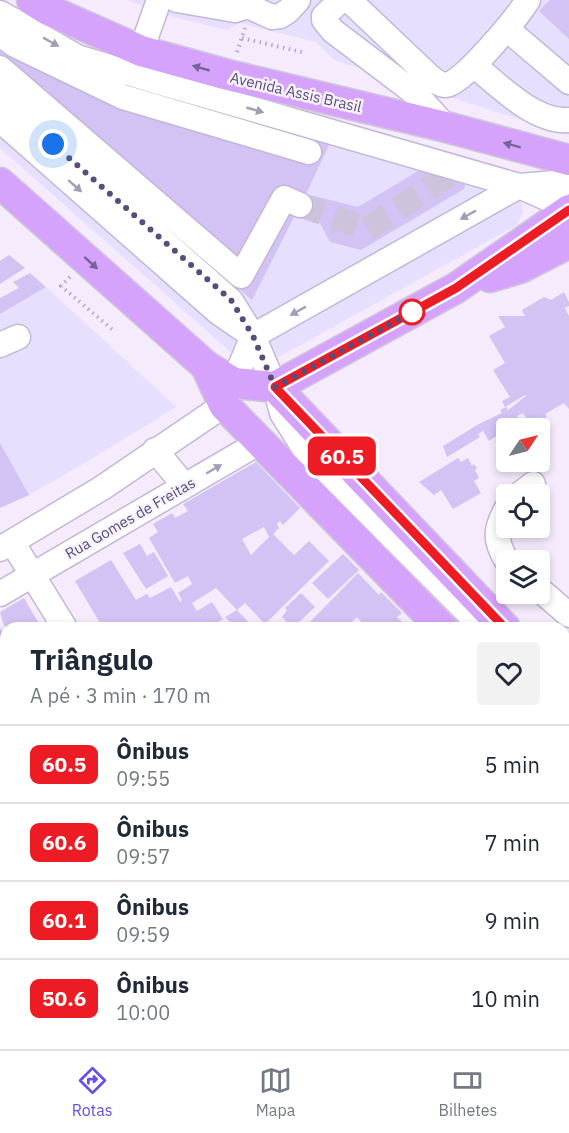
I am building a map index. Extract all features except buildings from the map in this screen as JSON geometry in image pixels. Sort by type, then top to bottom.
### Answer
[{"type":"main road","name":"Avenida Assis Brasil","points":[[42,3],[141,51],[569,160]]},
{"type":"main road","points":[[0,183],[206,366],[229,394],[260,442],[436,622]]},
{"type":"main road","points":[[229,394],[275,387],[456,288],[569,209]]},
{"type":"main road","points":[[456,288],[520,268],[569,243]]},
{"type":"main road","points":[[275,387],[499,622]]},
{"type":"street","points":[[141,51],[159,0]]},
{"type":"street","points":[[177,0],[235,10],[248,6],[272,17],[280,16],[288,11],[298,0]]},
{"type":"street","points":[[341,0],[324,16],[324,21],[333,31],[416,94],[446,127]]},
{"type":"street","points":[[349,0],[429,76],[446,85],[456,81],[474,65],[507,29],[528,0]]},
{"type":"street","points":[[0,13],[78,57],[166,85],[519,186],[569,209]]},
{"type":"street","points":[[507,29],[569,82]]},
{"type":"street","points":[[0,34],[15,45],[123,97],[309,152]]},
{"type":"street","points":[[474,65],[501,88],[538,114],[569,120]]},
{"type":"street","points":[[0,68],[241,276],[284,198],[300,205]]},
{"type":"street","points":[[0,96],[231,300],[253,336],[275,387],[282,413],[304,448],[477,622]]},
{"type":"street","points":[[0,120],[218,312],[253,336]]},
{"type":"street","points":[[61,622],[33,575],[6,545],[102,488],[229,394],[253,336],[519,186],[569,182]]},
{"type":"street","name":"Rua Gomes de Freitas","points":[[0,594],[260,442]]},
{"type":"street","points":[[155,450],[178,479],[178,490]]},
{"type":"street","points":[[550,599],[569,615]]},
{"type":"path","points":[[242,38],[306,53]]},
{"type":"path","points":[[87,260],[61,286],[113,330]]},
{"type":"shaded area","points":[[127,0],[569,0],[569,135],[334,60],[316,42],[240,23],[227,30],[169,16]]},
{"type":"shaded area","points":[[0,5],[116,65],[519,186],[523,212],[517,225],[266,364],[232,353],[0,148]]},
{"type":"shaded area","points":[[46,287],[176,407],[29,495],[0,508],[0,314]]},
{"type":"tunnel","points":[[300,205],[367,229],[454,172]]},
{"type":"bus line","name":"60.5","points":[[499,622],[275,387],[456,288],[569,210]]},
{"type":"route","points":[[53,144],[231,300],[253,336],[275,387],[416,310],[412,312]]}]
